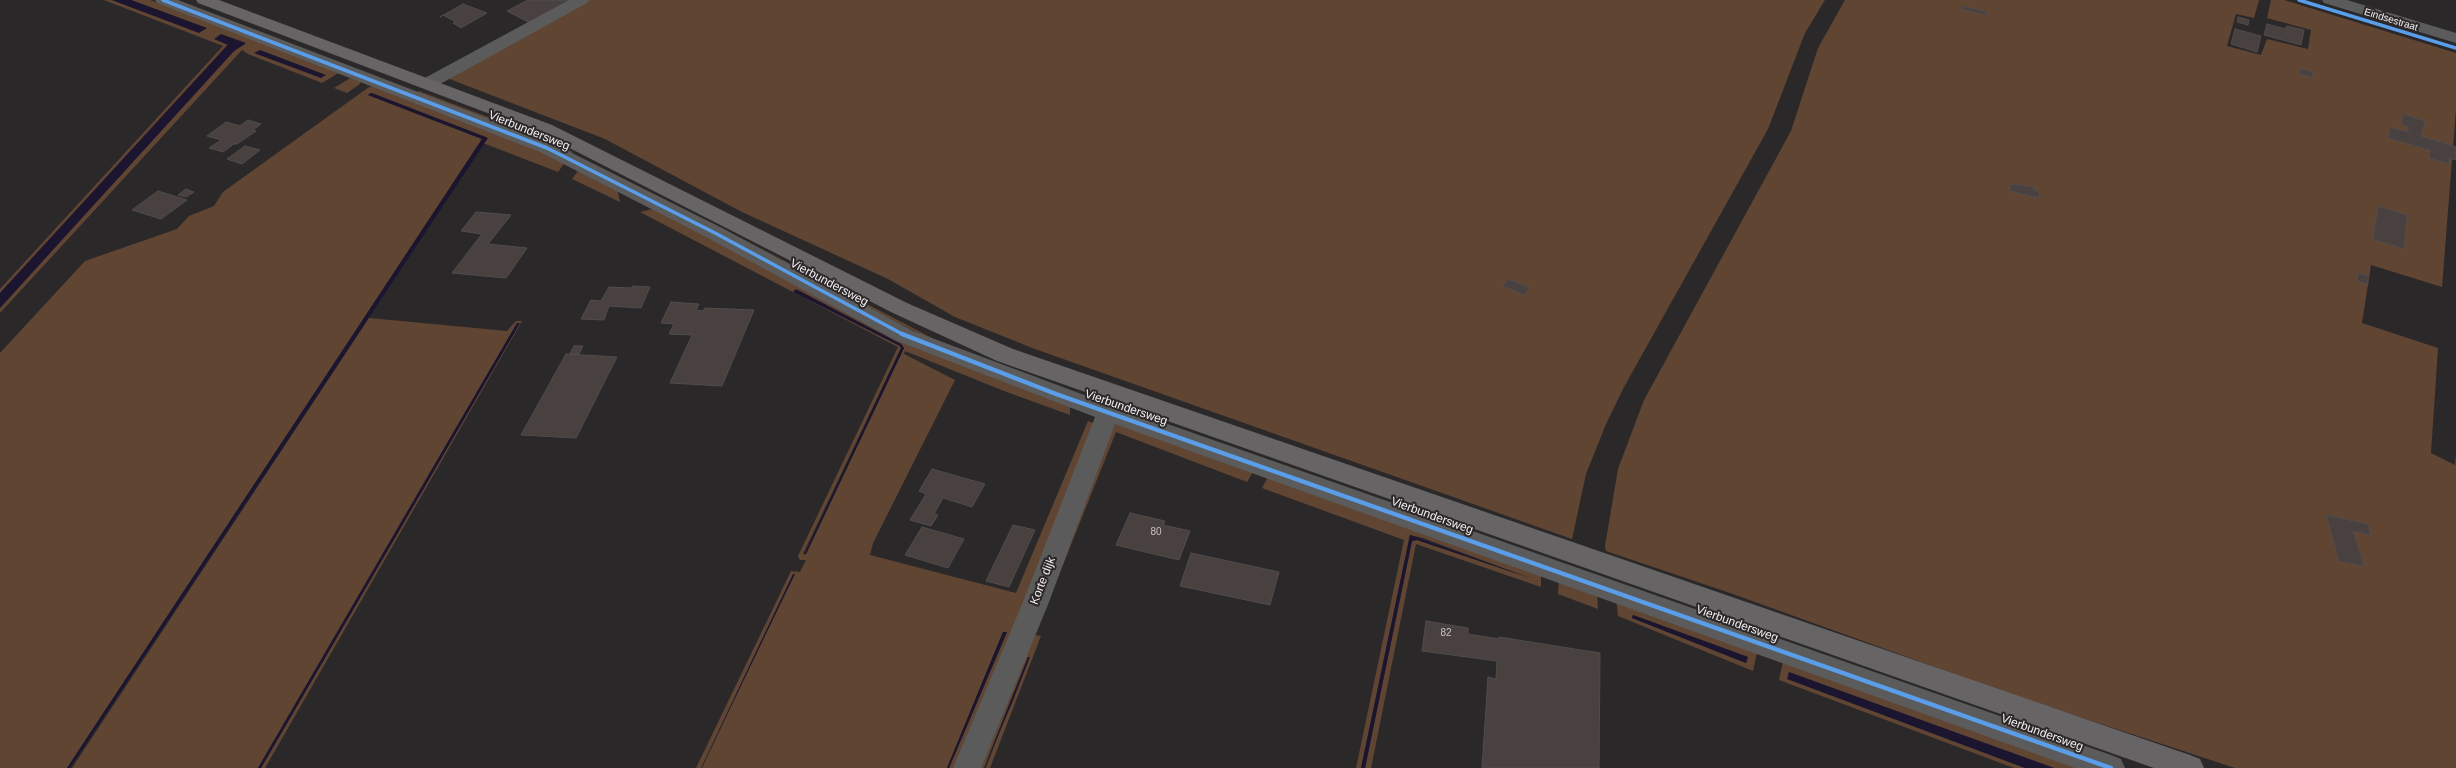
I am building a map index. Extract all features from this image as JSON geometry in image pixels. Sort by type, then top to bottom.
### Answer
[{"type":"main road","name":"Vierbundersweg","points":[[204,0],[546,129],[914,314],[1114,403],[2190,768]]},
{"type":"street","name":"Vierbundersweg","points":[[163,0],[547,148],[709,229],[905,336],[1114,403],[2111,768]]},
{"type":"street","points":[[427,84],[581,0]]},
{"type":"street","name":"Eindsestraat","points":[[2330,0],[2456,38]]},
{"type":"street","name":"Korte dijk","points":[[967,768],[1036,602],[1114,403]]},
{"type":"shaded area","points":[[104,0],[112,0],[152,15],[206,28],[131,0],[150,0],[340,72],[322,83],[248,54],[242,50],[0,313],[0,308],[75,225],[234,51],[245,44],[214,39],[228,44],[0,293],[0,289],[223,46]]},
{"type":"shaded area","points":[[112,0],[131,0],[207,28],[199,33]]},
{"type":"shaded area","points":[[588,0],[1825,0],[1805,33],[1768,129],[1624,387],[1606,424],[1586,474],[1572,539],[1035,349],[955,317],[888,279],[742,212],[605,139],[447,78]]},
{"type":"shaded area","points":[[1845,0],[2259,0],[2254,18],[2236,14],[2227,46],[2261,55],[2267,39],[2308,49],[2311,30],[2267,18],[2271,0],[2284,0],[2456,53],[2456,109],[2442,287],[2371,265],[2362,323],[2438,348],[2431,453],[2455,465],[2456,455],[2456,768],[2235,768],[2007,693],[1733,594],[1606,551],[1605,546],[1618,469],[1644,400],[1791,131],[1818,48]]},
{"type":"shaded area","points":[[221,34],[246,43],[234,51],[0,308],[0,293],[228,45],[214,39]]},
{"type":"shaded area","points":[[260,50],[326,75],[321,78],[254,53]]},
{"type":"shaded area","points":[[352,77],[361,81],[360,84],[347,93],[334,88]]},
{"type":"shaded area","points":[[375,86],[566,161],[558,172],[483,143],[486,137],[370,93],[368,95],[482,139],[67,768],[0,768],[0,353],[85,261],[177,229],[189,216],[214,206],[223,192],[369,87]]},
{"type":"shaded area","points":[[419,91],[530,133],[573,152],[571,154],[417,93]]},
{"type":"shaded area","points":[[372,93],[488,138],[70,768],[67,768],[482,139],[368,95]]},
{"type":"shaded area","points":[[580,168],[617,187],[620,202],[572,179]]},
{"type":"shaded area","points":[[657,208],[879,327],[1070,404],[1070,415],[1004,391],[905,351],[904,354],[955,380],[873,543],[870,555],[1016,593],[1088,421],[1097,425],[960,768],[949,768],[1007,632],[1003,632],[947,768],[702,768],[794,574],[701,768],[696,768],[791,571],[800,572],[806,560],[800,560],[798,556],[898,347],[640,212]],"holes":[[[796,290],[901,344],[904,348],[806,554],[803,554],[901,348],[900,346],[794,292]]]},
{"type":"shaded area","points":[[712,223],[932,338],[972,355],[1076,393],[1075,394],[1000,368],[931,340],[710,225]]},
{"type":"shaded area","points":[[796,289],[901,344],[904,348],[806,554],[804,555],[901,348],[900,346],[793,292]]},
{"type":"shaded area","points":[[369,318],[507,331],[516,321],[522,321],[265,768],[261,768],[516,330],[517,323],[258,768],[72,768]]},
{"type":"shaded area","points":[[517,323],[520,323],[261,768],[258,768]]},
{"type":"shaded area","points":[[1112,419],[1254,470],[1247,482],[1116,432],[1035,635],[1041,636],[990,768],[986,768],[1028,657],[984,768],[974,768]]},
{"type":"shaded area","points":[[1269,475],[1541,571],[1541,587],[1416,544],[1371,768],[1365,768],[1412,541],[1417,540],[1530,578],[1423,538],[1410,535],[1361,768],[1356,768],[1404,540],[1262,488]]},
{"type":"shaded area","points":[[1410,535],[1530,578],[1417,540],[1412,541],[1365,768],[1361,768]]},
{"type":"shaded area","points":[[793,574],[795,574],[701,768],[753,658]]},
{"type":"shaded area","points":[[1559,577],[1597,591],[1598,609],[1558,594]]},
{"type":"shaded area","points":[[1616,597],[1758,648],[1753,671],[1618,616]],"holes":[[[1633,615],[1748,657],[1746,663],[1632,618]]]},
{"type":"shaded area","points":[[1633,615],[1748,657],[1746,663],[1632,618]]},
{"type":"shaded area","points":[[1003,632],[1007,632],[949,768],[947,768]]},
{"type":"shaded area","points":[[1028,657],[1030,657],[1012,703],[984,768]]},
{"type":"shaded area","points":[[1784,657],[2097,768],[2054,768],[1789,673],[1788,679],[2025,768],[2014,768],[1779,680]]},
{"type":"shaded area","points":[[1789,672],[2054,768],[2025,768],[1787,679]]},
{"type":"building","points":[[528,0],[574,0],[532,24],[507,11]]},
{"type":"building","points":[[463,4],[487,13],[461,28],[453,23],[456,22],[443,15]]},
{"type":"building","points":[[1963,6],[1987,12],[1986,15],[1962,9]]},
{"type":"building","points":[[2238,17],[2249,20],[2248,25],[2237,22]]},
{"type":"building","points":[[2267,24],[2285,29],[2287,26],[2304,30],[2301,45],[2264,35]]},
{"type":"building","points":[[2235,29],[2261,36],[2257,52],[2231,44]]},
{"type":"building","points":[[2301,69],[2313,72],[2312,77],[2299,74]]},
{"type":"building","points":[[2403,114],[2425,121],[2421,136],[2456,147],[2456,160],[2449,158],[2449,164],[2429,158],[2430,150],[2388,138],[2390,127],[2408,132],[2408,127],[2401,125]]},
{"type":"building","points":[[248,120],[261,124],[253,130],[256,131],[223,152],[209,148],[221,140],[207,136],[226,122],[240,126]]},
{"type":"building","points":[[245,146],[260,150],[242,164],[227,159]]},
{"type":"building","points":[[2010,184],[2034,187],[2034,190],[2039,191],[2039,198],[2010,191]]},
{"type":"building","points":[[186,189],[194,192],[186,197],[178,195]]},
{"type":"building","points":[[158,191],[187,200],[161,219],[132,210]]},
{"type":"building","points":[[2378,206],[2407,215],[2404,249],[2373,239]]},
{"type":"building","points":[[476,212],[511,215],[488,244],[527,248],[506,278],[452,273],[482,234],[461,231]]},
{"type":"building","points":[[2358,273],[2368,276],[2368,284],[2357,281]]},
{"type":"building","points":[[1508,279],[1530,288],[1525,295],[1503,286]]},
{"type":"building","points":[[633,286],[650,287],[641,308],[609,306],[604,320],[581,319],[591,300],[601,301],[609,287],[631,288]]},
{"type":"building","points":[[671,302],[699,304],[696,310],[703,311],[705,308],[754,310],[722,386],[670,383],[692,335],[669,334],[674,324],[661,323]]},
{"type":"building","points":[[574,346],[583,346],[579,354],[570,354]]},
{"type":"building","points":[[566,354],[617,357],[576,438],[521,435]]},
{"type":"building","points":[[932,469],[985,484],[972,507],[943,498],[934,514],[938,515],[931,526],[910,520],[926,494],[919,491]]},
{"type":"building","points":[[1130,513],[1165,521],[1163,525],[1190,531],[1179,560],[1116,545]]},
{"type":"building","points":[[2326,515],[2368,524],[2371,535],[2353,531],[2364,566],[2339,561]]},
{"type":"building","points":[[1013,525],[1035,530],[1009,587],[986,581]]},
{"type":"building","points":[[922,527],[964,539],[948,568],[905,555]]},
{"type":"building","points":[[1191,553],[1279,572],[1270,605],[1180,586]]},
{"type":"building","points":[[1426,621],[1468,628],[1468,634],[1499,639],[1499,637],[1600,653],[1599,768],[1482,768],[1488,677],[1496,679],[1497,661],[1422,651]]},
{"type":"cycle path","points":[[163,0],[547,148],[715,233],[905,336],[1056,394],[2111,768]]},
{"type":"cycle path","points":[[2299,0],[2456,48]]}]
